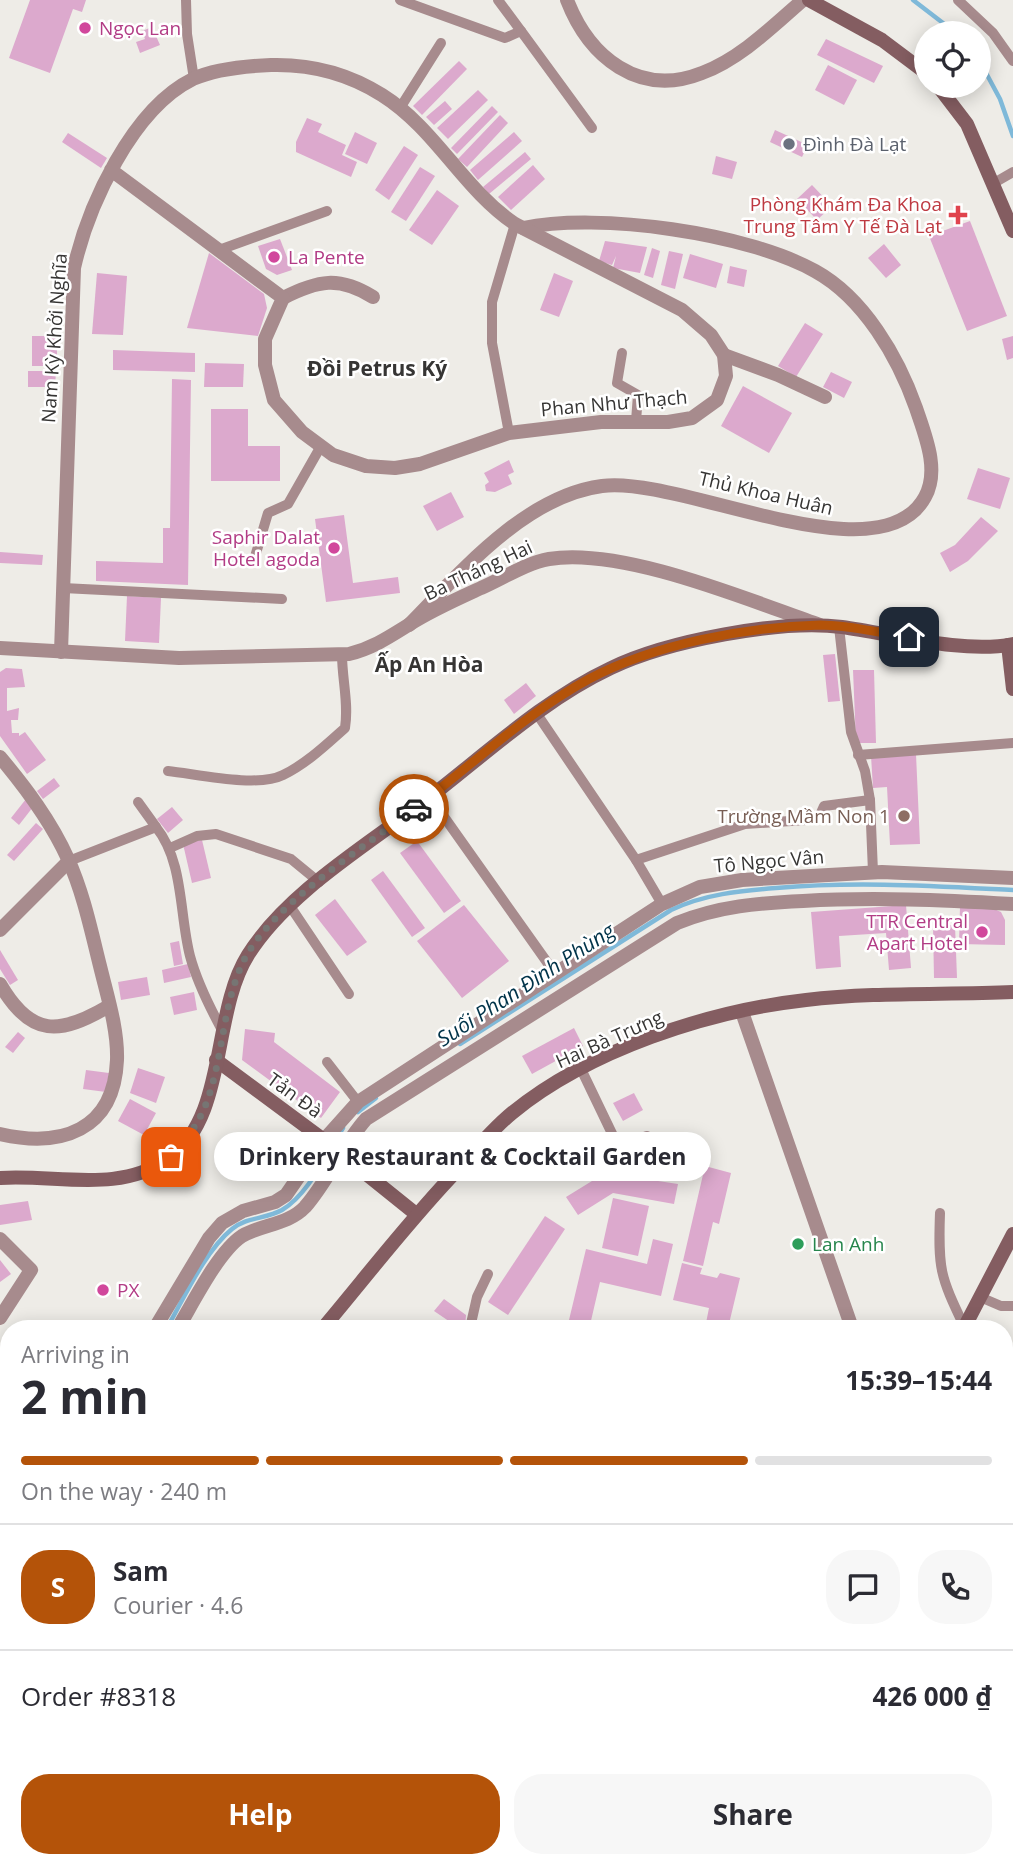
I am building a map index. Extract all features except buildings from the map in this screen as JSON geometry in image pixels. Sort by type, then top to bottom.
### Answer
[{"type":"main road","points":[[809,0],[882,40],[914,65]]},
{"type":"main road","points":[[947,98],[967,124],[1013,231]]},
{"type":"main road","points":[[0,1178],[100,1181],[126,1178],[149,1171],[171,1157],[187,1139],[204,1109],[232,989],[245,959],[259,938],[290,906],[319,882],[537,714],[586,681],[649,653],[769,629],[822,625]]},
{"type":"main road","name":"Ba Tháng Hai","points":[[822,625],[966,645],[1010,644]]},
{"type":"main road","points":[[1010,644],[1013,689]]},
{"type":"main road","name":"Hai Bà Trưng","points":[[330,1320],[416,1214],[512,1113],[582,1069],[639,1042],[741,1012],[805,1000],[1013,992]]},
{"type":"main road","name":"Tản Đà","points":[[216,1060],[340,1152],[416,1214]]},
{"type":"main road","points":[[968,1320],[1013,1234]]},
{"type":"street","points":[[567,0],[586,40],[607,59],[628,73],[656,80],[682,79],[721,64],[758,39],[803,0]]},
{"type":"street","name":"Nam Kỳ Khởi Nghĩa","points":[[61,652],[74,268],[92,206],[111,170],[157,107],[194,79],[256,65],[290,65],[324,70],[360,82],[401,108],[429,135],[479,195],[519,226]]},
{"type":"street","points":[[111,170],[284,298],[301,289],[338,282],[354,285],[373,298]]},
{"type":"street","name":"Thủ Khoa Huân","points":[[409,625],[487,547],[524,519],[569,495],[602,486],[642,485],[777,519],[852,531],[888,526],[909,516],[926,496],[932,466],[925,435],[896,362],[872,325],[849,298],[816,271],[771,252],[649,226],[559,221],[519,226]]},
{"type":"street","points":[[519,226],[682,310],[711,335],[724,355],[825,397]]},
{"type":"street","name":"Phan Như Thạch","points":[[284,298],[265,340],[265,365],[274,400],[302,432],[333,455],[366,466],[396,468],[420,464],[509,433],[601,422],[692,418],[706,411],[717,400],[726,376],[724,355]]},
{"type":"street","name":"Ba Tháng Hai","points":[[0,648],[187,658],[342,654],[368,649],[409,625],[546,559],[573,557],[610,559],[650,569],[822,625]]},
{"type":"street","points":[[0,1134],[24,1139],[55,1139],[80,1130],[104,1108],[112,1089],[117,1059],[110,1006],[87,913],[69,861],[43,812],[2,765]]},
{"type":"street","points":[[0,930],[69,861]]},
{"type":"street","name":"Tô Ngọc Vân","points":[[160,1320],[209,1238],[222,1223],[243,1211],[275,1202],[286,1195],[324,1140],[358,1102],[662,904],[700,887],[742,880],[873,872],[1013,878]]},
{"type":"street","name":"Tô Ngọc Vân","points":[[183,1320],[221,1259],[239,1239],[299,1211],[359,1126],[377,1112],[550,1006],[618,958],[677,923],[701,914],[754,903],[868,897],[1013,904]]},
{"type":"street","points":[[0,984],[11,1004],[24,1017],[36,1024],[53,1028],[85,1020],[110,1006]]},
{"type":"street","points":[[741,1012],[849,1320]]},
{"type":"street","points":[[0,1239],[31,1270],[0,1318]]},
{"type":"lane","points":[[186,0],[187,34],[194,79]]},
{"type":"lane","points":[[400,0],[488,34],[505,38],[521,31]]},
{"type":"lane","points":[[498,0],[592,128]]},
{"type":"lane","points":[[958,0],[993,33],[1013,61]]},
{"type":"lane","points":[[401,108],[441,43]]},
{"type":"lane","points":[[994,183],[1013,172]]},
{"type":"lane","points":[[219,250],[327,211]]},
{"type":"lane","points":[[509,433],[492,343],[492,302],[519,226]]},
{"type":"lane","points":[[622,353],[617,383],[638,395],[636,421]]},
{"type":"lane","points":[[254,560],[268,513],[288,504],[321,446]]},
{"type":"lane","points":[[63,588],[282,599]]},
{"type":"lane","points":[[839,627],[851,732],[870,800],[873,872]]},
{"type":"lane","points":[[168,771],[256,780],[281,776],[314,755],[345,728],[348,707],[342,681],[342,654]]},
{"type":"lane","points":[[537,714],[636,860],[662,904]]},
{"type":"lane","points":[[858,755],[1013,743]]},
{"type":"lane","points":[[430,797],[554,972]]},
{"type":"lane","points":[[636,860],[745,824],[806,820],[820,815],[824,806],[870,800]]},
{"type":"lane","points":[[138,802],[171,853],[190,954],[201,989],[222,1030]]},
{"type":"lane","points":[[69,861],[156,827]]},
{"type":"lane","points":[[171,853],[197,836],[216,834],[290,859],[319,882]]},
{"type":"lane","points":[[290,906],[349,994]]},
{"type":"lane","points":[[327,1062],[358,1102]]},
{"type":"lane","points":[[582,1069],[618,1146],[648,1136]]},
{"type":"lane","points":[[940,1213],[940,1271],[961,1320]]},
{"type":"lane","points":[[472,1320],[477,1297],[488,1274]]},
{"type":"lane","points":[[980,1297],[1002,1306],[1013,1306]]},
{"type":"waterway","points":[[913,0],[940,21]]},
{"type":"waterway","points":[[991,82],[1013,136]]},
{"type":"waterway","name":"Suối Phan Đình Phùng","points":[[460,1044],[671,910],[697,900],[749,890],[836,885],[1013,890]]},
{"type":"waterway","name":"Suối Phan Đình Phùng","points":[[358,1112],[376,1098]]},
{"type":"waterway","name":"Suối Phan Đình Phùng","points":[[171,1320],[196,1276],[222,1238],[238,1225],[276,1213],[292,1203],[309,1184],[343,1128]]},
{"type":"way so far","points":[[171,1157],[187,1139],[204,1109],[232,989],[245,959],[259,938],[290,906],[414,809]]},
{"type":"place","name":"Ngọc Lan","points":[[85,28]]},
{"type":"place","name":"Đình Đà Lạt","points":[[789,144]]},
{"type":"place","name":"Phòng Khám Đa Khoa Trung Tâm Y Tế Đà Lạt","points":[[958,215]]},
{"type":"place","name":"La Pente","points":[[274,257]]},
{"type":"place","name":"Saphir Dalat Hotel agoda","points":[[334,548]]},
{"type":"place","name":"Trường Mầm Non 1","points":[[904,816]]},
{"type":"place","name":"TTR Central Apart Hotel","points":[[982,932]]},
{"type":"place","name":"Drinkery Restaurant & Cocktail Garden","points":[[171,1157]]},
{"type":"place","name":"Lan Anh","points":[[798,1244]]},
{"type":"place","name":"PX","points":[[103,1290]]},
{"type":"district","name":"Đồi Petrus Ký","points":[[377,369]]},
{"type":"district","name":"Ấp An Hòa","points":[[429,665]]},
{"type":"route","points":[[414,809],[537,714],[586,681],[614,666],[649,653],[769,629],[822,625],[909,637]]}]
